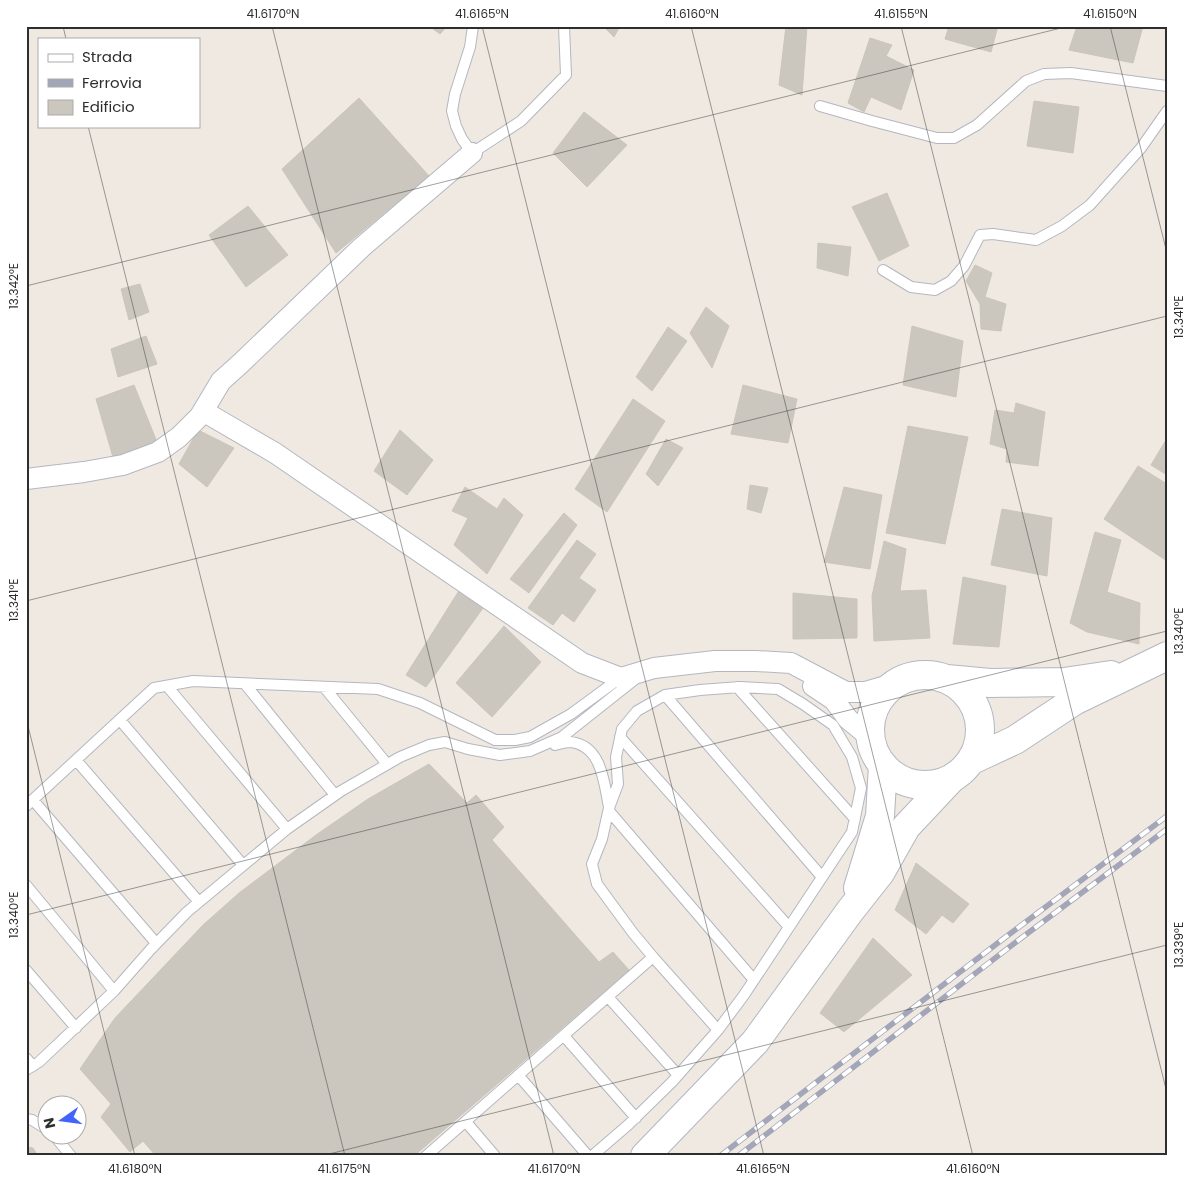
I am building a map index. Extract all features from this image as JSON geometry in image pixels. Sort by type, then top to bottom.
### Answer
[{"type":"main road","points":[[972,760],[1015,740],[1074,701],[1167,656]]},
{"type":"main road","points":[[952,778],[938,784],[922,785],[908,782],[894,775],[883,765],[875,752],[871,738],[871,722],[875,707],[884,694],[896,683],[912,676],[930,675],[947,679],[990,682],[1064,682],[1139,670]]},
{"type":"main road","points":[[644,1156],[755,1042],[850,911],[880,873],[906,827],[952,778],[972,760],[978,746],[981,730],[978,714],[971,699],[961,687],[947,679]]},
{"type":"main road","points":[[850,911],[880,816],[883,765]]},
{"type":"street","points":[[26,479],[123,465],[158,452],[179,437],[200,416],[221,381],[362,247],[472,153]]},
{"type":"street","points":[[203,411],[275,453],[582,663],[621,678],[654,668],[715,661],[791,663],[846,692],[865,692],[896,683]]},
{"type":"street","points":[[756,661],[808,683],[834,700],[848,719],[871,738]]},
{"type":"lane","points":[[473,26],[470,47],[455,94],[452,111],[462,139],[472,153],[522,121],[566,75],[564,26]]},
{"type":"lane","points":[[820,106],[937,138],[954,138],[977,125],[1026,82],[1044,74],[1071,73],[1167,86]]},
{"type":"lane","points":[[883,270],[911,287],[935,290],[951,280],[964,266],[980,235],[993,234],[1036,240],[1062,226],[1090,205],[1142,148],[1167,110]]},
{"type":"lane","points":[[530,751],[562,737],[646,670]]},
{"type":"lane","points":[[156,943],[30,803],[154,688],[193,682],[378,689],[420,703],[495,740],[515,740],[530,738],[571,714],[621,678]]},
{"type":"lane","points":[[245,684],[335,794]]},
{"type":"lane","points":[[167,686],[287,829]]},
{"type":"lane","points":[[324,687],[388,764]]},
{"type":"lane","points":[[737,687],[855,819]]},
{"type":"lane","points":[[592,1156],[636,1118],[718,1030],[754,980],[852,832],[861,788],[852,757],[833,725],[778,689],[737,687],[666,695],[638,711],[622,729],[616,757],[618,784],[602,839],[592,864],[597,884],[633,933],[718,1030]]},
{"type":"lane","points":[[666,695],[822,877]]},
{"type":"lane","points":[[120,720],[243,866]]},
{"type":"lane","points":[[620,737],[789,927]]},
{"type":"lane","points":[[29,1065],[40,1062],[76,1028],[114,991],[156,943],[187,912],[287,829],[335,794],[400,757],[429,745],[445,742],[468,750],[500,755],[530,751],[570,742],[587,747],[599,763],[609,810],[754,980]]},
{"type":"lane","points":[[76,760],[199,902]]},
{"type":"lane","points":[[26,885],[114,991]]},
{"type":"lane","points":[[426,1156],[653,957]]},
{"type":"lane","points":[[26,970],[76,1028]]},
{"type":"lane","points":[[608,997],[678,1075]]},
{"type":"lane","points":[[564,1036],[636,1118]]},
{"type":"lane","points":[[518,1075],[588,1156]]},
{"type":"lane","points":[[26,1119],[38,1124]]},
{"type":"lane","points":[[466,1122],[495,1156]]},
{"type":"lane","points":[[61,1144],[71,1156]]},
{"type":"building","points":[[429,26],[447,26],[440,34]]},
{"type":"building","points":[[603,26],[620,26],[614,37]]},
{"type":"building","points":[[786,26],[807,26],[802,95],[779,85]]},
{"type":"building","points":[[949,26],[998,26],[991,52],[945,39]]},
{"type":"building","points":[[1077,26],[1143,26],[1133,63],[1069,50]]},
{"type":"building","points":[[870,38],[892,45],[886,56],[914,70],[901,110],[871,97],[864,112],[848,103]]},
{"type":"building","points":[[359,98],[429,176],[336,253],[282,169]]},
{"type":"building","points":[[1034,101],[1079,107],[1073,153],[1027,146]]},
{"type":"building","points":[[584,112],[627,145],[587,187],[553,153]]},
{"type":"building","points":[[887,193],[909,246],[879,261],[852,207]]},
{"type":"building","points":[[248,206],[288,255],[246,287],[209,235]]},
{"type":"building","points":[[818,243],[851,247],[848,276],[817,268]]},
{"type":"building","points":[[975,265],[992,273],[985,297],[1006,304],[1001,331],[981,329],[980,304],[966,281]]},
{"type":"building","points":[[140,284],[149,312],[129,320],[121,289]]},
{"type":"building","points":[[706,307],[729,326],[712,368],[690,333]]},
{"type":"building","points":[[912,326],[963,341],[956,397],[903,385]]},
{"type":"building","points":[[668,327],[687,341],[652,391],[636,377]]},
{"type":"building","points":[[146,336],[157,364],[118,377],[111,349]]},
{"type":"building","points":[[134,385],[157,442],[113,457],[96,399]]},
{"type":"building","points":[[743,385],[797,399],[788,443],[731,434]]},
{"type":"building","points":[[633,399],[665,421],[607,512],[575,489]]},
{"type":"building","points":[[1016,403],[1045,412],[1038,466],[1006,462],[1007,449],[990,444],[995,410],[1014,413]]},
{"type":"building","points":[[908,426],[968,437],[945,544],[886,533]]},
{"type":"building","points":[[198,430],[234,448],[207,487],[179,464]]},
{"type":"building","points":[[400,430],[433,460],[407,495],[374,471]]},
{"type":"building","points":[[666,439],[683,448],[658,486],[646,474]]},
{"type":"building","points":[[1167,441],[1167,475],[1151,465]]},
{"type":"building","points":[[1138,466],[1167,484],[1167,561],[1104,519]]},
{"type":"building","points":[[750,485],[768,488],[761,513],[747,509]]},
{"type":"building","points":[[465,487],[497,509],[504,498],[523,515],[487,574],[454,545],[468,518],[452,511]]},
{"type":"building","points":[[844,487],[882,495],[870,569],[824,562]]},
{"type":"building","points":[[1002,509],[1052,518],[1047,576],[991,565]]},
{"type":"building","points":[[564,513],[577,525],[529,593],[510,579]]},
{"type":"building","points":[[1095,532],[1121,540],[1107,592],[1140,603],[1139,644],[1087,632],[1070,623]]},
{"type":"building","points":[[577,540],[596,554],[579,578],[596,590],[574,622],[562,613],[553,625],[528,608]]},
{"type":"building","points":[[884,541],[906,549],[900,591],[926,590],[930,638],[874,641],[872,596]]},
{"type":"building","points":[[963,577],[1006,586],[999,647],[953,644]]},
{"type":"building","points":[[460,589],[483,608],[426,687],[406,675]]},
{"type":"building","points":[[793,593],[857,599],[857,638],[793,639]]},
{"type":"building","points":[[504,626],[541,662],[492,717],[456,683]]},
{"type":"building","points":[[429,764],[467,803],[476,795],[504,827],[492,840],[599,962],[613,952],[629,970],[414,1156],[156,1156],[143,1141],[130,1152],[101,1117],[111,1104],[80,1069],[115,1018],[203,925],[239,893],[316,835],[368,799]]},
{"type":"building","points":[[916,863],[969,904],[953,923],[942,915],[926,934],[895,910]]},
{"type":"building","points":[[873,938],[912,975],[844,1032],[820,1013]]},
{"type":"building","points":[[26,1147],[33,1148],[38,1156],[26,1156]]},
{"type":"railway","points":[[720,1156],[1167,816]]},
{"type":"railway","points":[[738,1156],[1020,939],[1167,829]]}]
